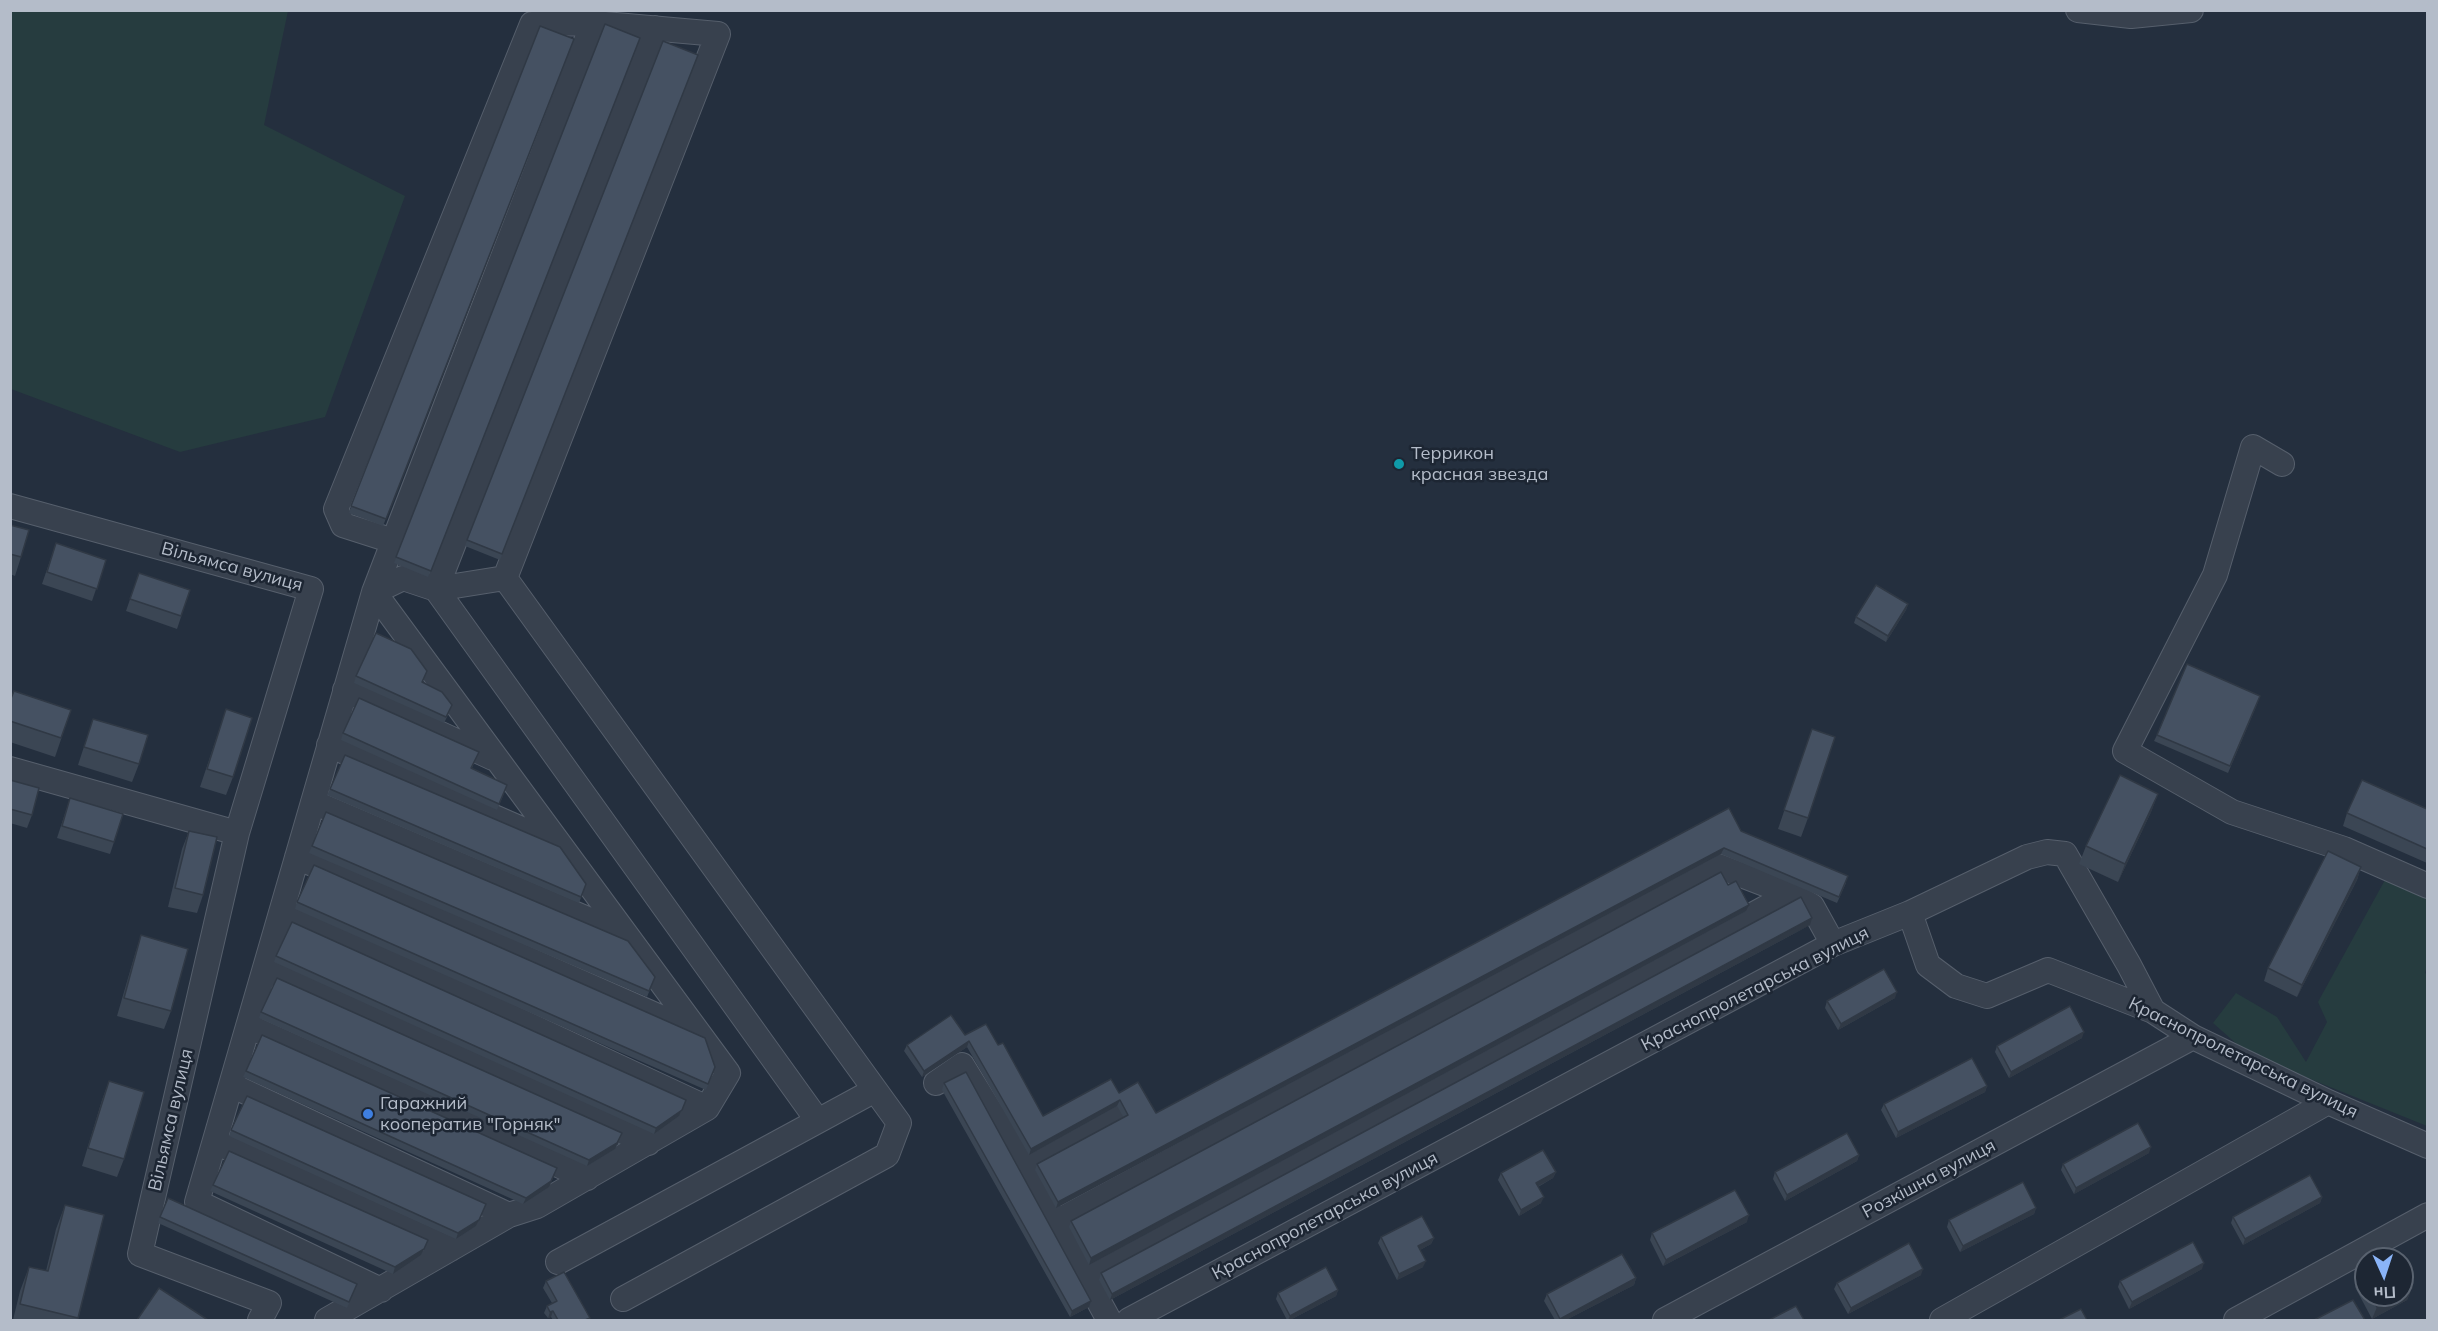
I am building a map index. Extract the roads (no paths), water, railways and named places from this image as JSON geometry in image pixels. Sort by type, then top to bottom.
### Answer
[{"type":"street","points":[[2078,10],[2131,16],[2191,10]]},
{"type":"street","points":[[381,1290],[197,1203],[374,592],[593,23]]},
{"type":"street","points":[[393,541],[343,525],[336,509],[532,24],[593,23],[718,34],[505,578]]},
{"type":"street","points":[[436,589],[655,28]]},
{"type":"street","points":[[2282,464],[2253,447],[2215,575],[2125,751],[2232,812],[2344,849],[2427,886]]},
{"type":"street","name":"Вільямса вулиця","points":[[10,506],[311,589],[237,833],[140,1254],[269,1303],[260,1320]]},
{"type":"street","points":[[374,592],[403,578],[436,589],[505,578]]},
{"type":"street","points":[[505,578],[899,1123],[887,1155],[624,1299]]},
{"type":"street","points":[[436,589],[818,1121]]},
{"type":"street","points":[[327,1320],[510,1215],[537,1206],[707,1108],[728,1073],[374,592]]},
{"type":"street","points":[[345,690],[497,759]]},
{"type":"street","points":[[330,745],[561,846]]},
{"type":"street","points":[[10,769],[237,833]]},
{"type":"street","points":[[313,802],[626,936]]},
{"type":"street","points":[[1910,913],[2027,857],[2047,852],[2065,854],[2129,964],[2153,1011]]},
{"type":"street","points":[[297,857],[698,1034]]},
{"type":"street","points":[[1056,1222],[1718,867],[1791,894],[1812,906],[1833,944]]},
{"type":"street","points":[[1086,1278],[1791,894]]},
{"type":"street","points":[[282,910],[707,1108]]},
{"type":"street","name":"Краснопролетарська вулиця","points":[[1129,1320],[1833,944],[1910,913],[1928,965],[1956,986],[1987,996],[2048,970],[2153,1011],[2193,1037],[2427,1146]]},
{"type":"street","points":[[264,969],[648,1143]]},
{"type":"street","points":[[248,1026],[587,1178]]},
{"type":"street","name":"Розкішна вулиця","points":[[1665,1320],[2193,1037]]},
{"type":"street","points":[[936,1083],[962,1065],[1025,1167],[1109,1320]]},
{"type":"street","points":[[231,1085],[510,1215]]},
{"type":"street","points":[[558,1262],[875,1090]]},
{"type":"street","points":[[1942,1320],[2328,1101]]},
{"type":"street","points":[[1025,1167],[1116,1117]]},
{"type":"street","points":[[215,1142],[450,1250]]},
{"type":"street","points":[[2236,1320],[2266,1313],[2427,1215]]},
{"type":"place","name":"Террикон красная звезда","points":[[1399,464]]},
{"type":"place","name":"Гаражний кооператив \"Горняк\"","points":[[368,1114]]}]
